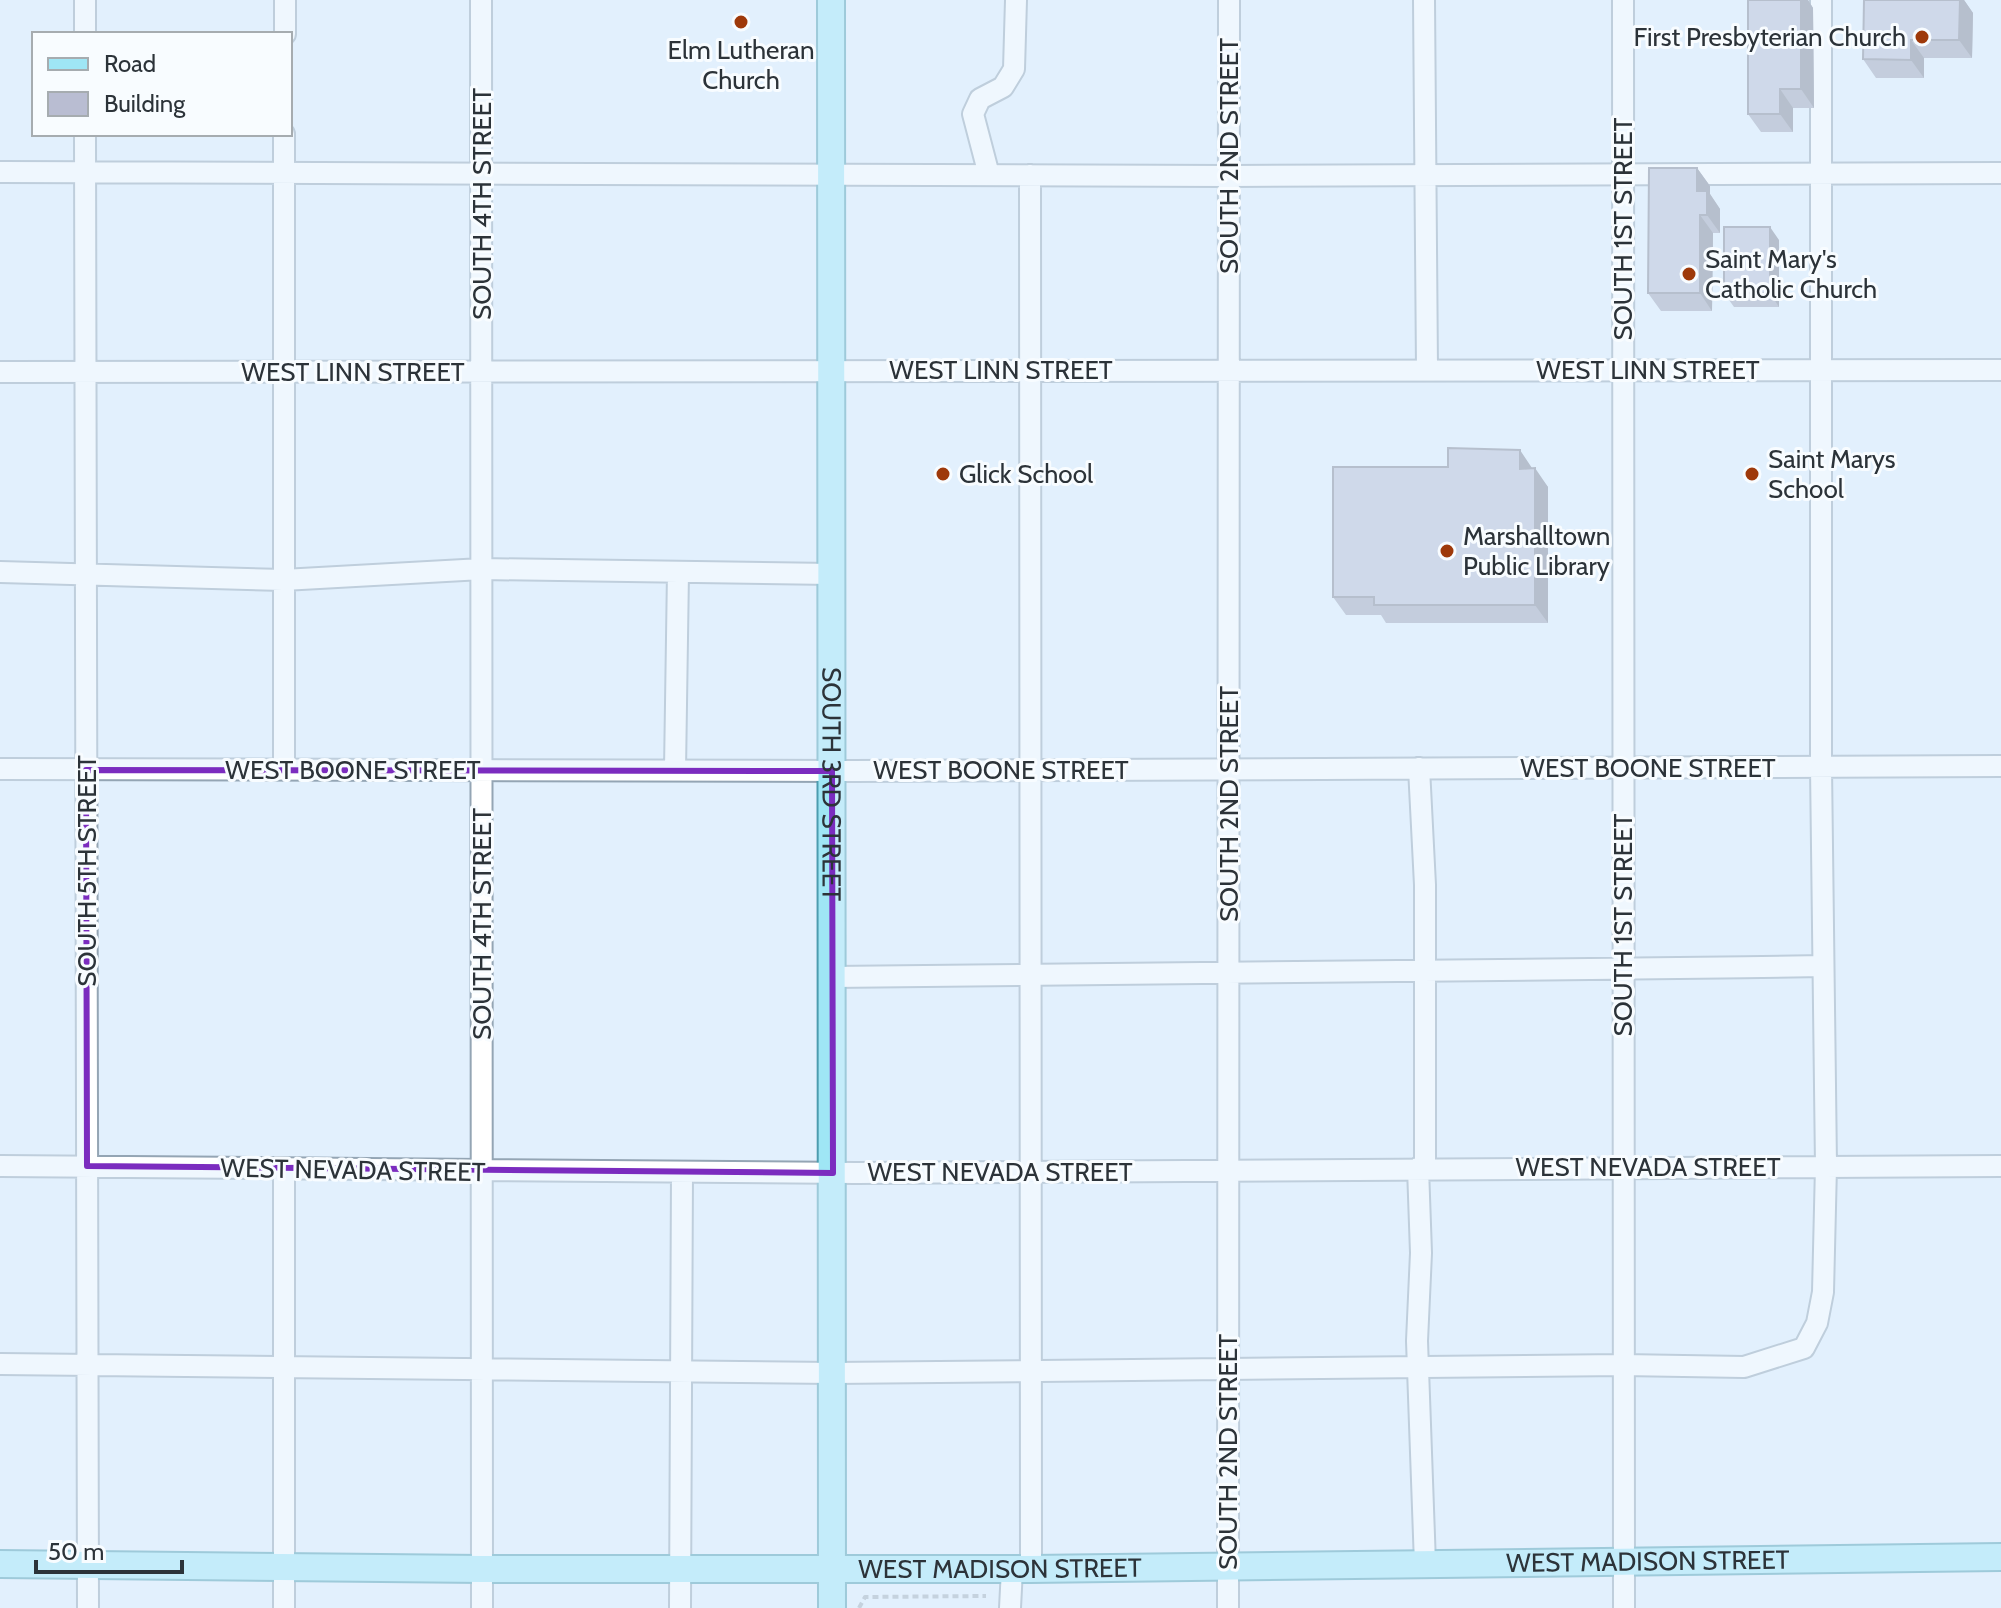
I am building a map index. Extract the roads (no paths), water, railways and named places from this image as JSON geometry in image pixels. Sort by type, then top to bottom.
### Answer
[{"type":"main road","name":"SOUTH 3RD STREET","points":[[831,0],[832,1608]]},
{"type":"main road","name":"WEST MADISON STREET","points":[[0,1564],[482,1569],[1021,1569],[2001,1557]]},
{"type":"street","points":[[85,0],[85,32]]},
{"type":"street","points":[[285,0],[285,32]]},
{"type":"street","name":"SOUTH 4TH STREET","points":[[481,0],[482,1608]]},
{"type":"street","points":[[989,175],[973,114],[980,99],[1003,87],[1014,69],[1016,0]]},
{"type":"street","name":"SOUTH 2ND STREET","points":[[1228,1608],[1229,0]]},
{"type":"street","points":[[1424,0],[1427,370]]},
{"type":"street","name":"SOUTH 1ST STREET","points":[[1623,0],[1624,1608]]},
{"type":"street","points":[[0,1364],[833,1373],[1420,1366],[1744,1367],[1804,1348],[1817,1323],[1823,1292],[1826,1166],[1821,767],[1821,0]]},
{"type":"street","name":"SOUTH 5TH STREET","points":[[85,136],[88,1608]]},
{"type":"street","points":[[284,136],[284,770]]},
{"type":"street","points":[[0,172],[1229,176],[2001,173]]},
{"type":"street","points":[[1010,1608],[1021,1569],[1031,1371],[1030,175]]},
{"type":"street","name":"WEST LINN STREET","points":[[0,372],[2001,370]]},
{"type":"street","points":[[0,572],[283,580],[482,569],[832,574]]},
{"type":"street","points":[[675,770],[678,572]]},
{"type":"street","name":"WEST BOONE STREET","points":[[0,769],[832,771],[2001,766]]},
{"type":"street","points":[[1419,768],[1426,971],[1417,1341],[1425,1564]]},
{"type":"street","points":[[832,977],[1823,966]]},
{"type":"street","name":"WEST NEVADA STREET","points":[[0,1166],[833,1173],[2001,1166]]},
{"type":"street","points":[[284,1169],[284,1608]]},
{"type":"street","points":[[680,1608],[682,1172]]},
{"type":"place","name":"Elm Lutheran Church","points":[[741,22]]},
{"type":"place","name":"First Presbyterian Church","points":[[1922,37]]},
{"type":"place","name":"Saint Mary's Catholic Church","points":[[1689,274]]},
{"type":"place","name":"Glick School","points":[[943,474]]},
{"type":"place","name":"Saint Marys School","points":[[1752,474]]},
{"type":"place","name":"Marshalltown Public Library","points":[[1447,551]]}]
